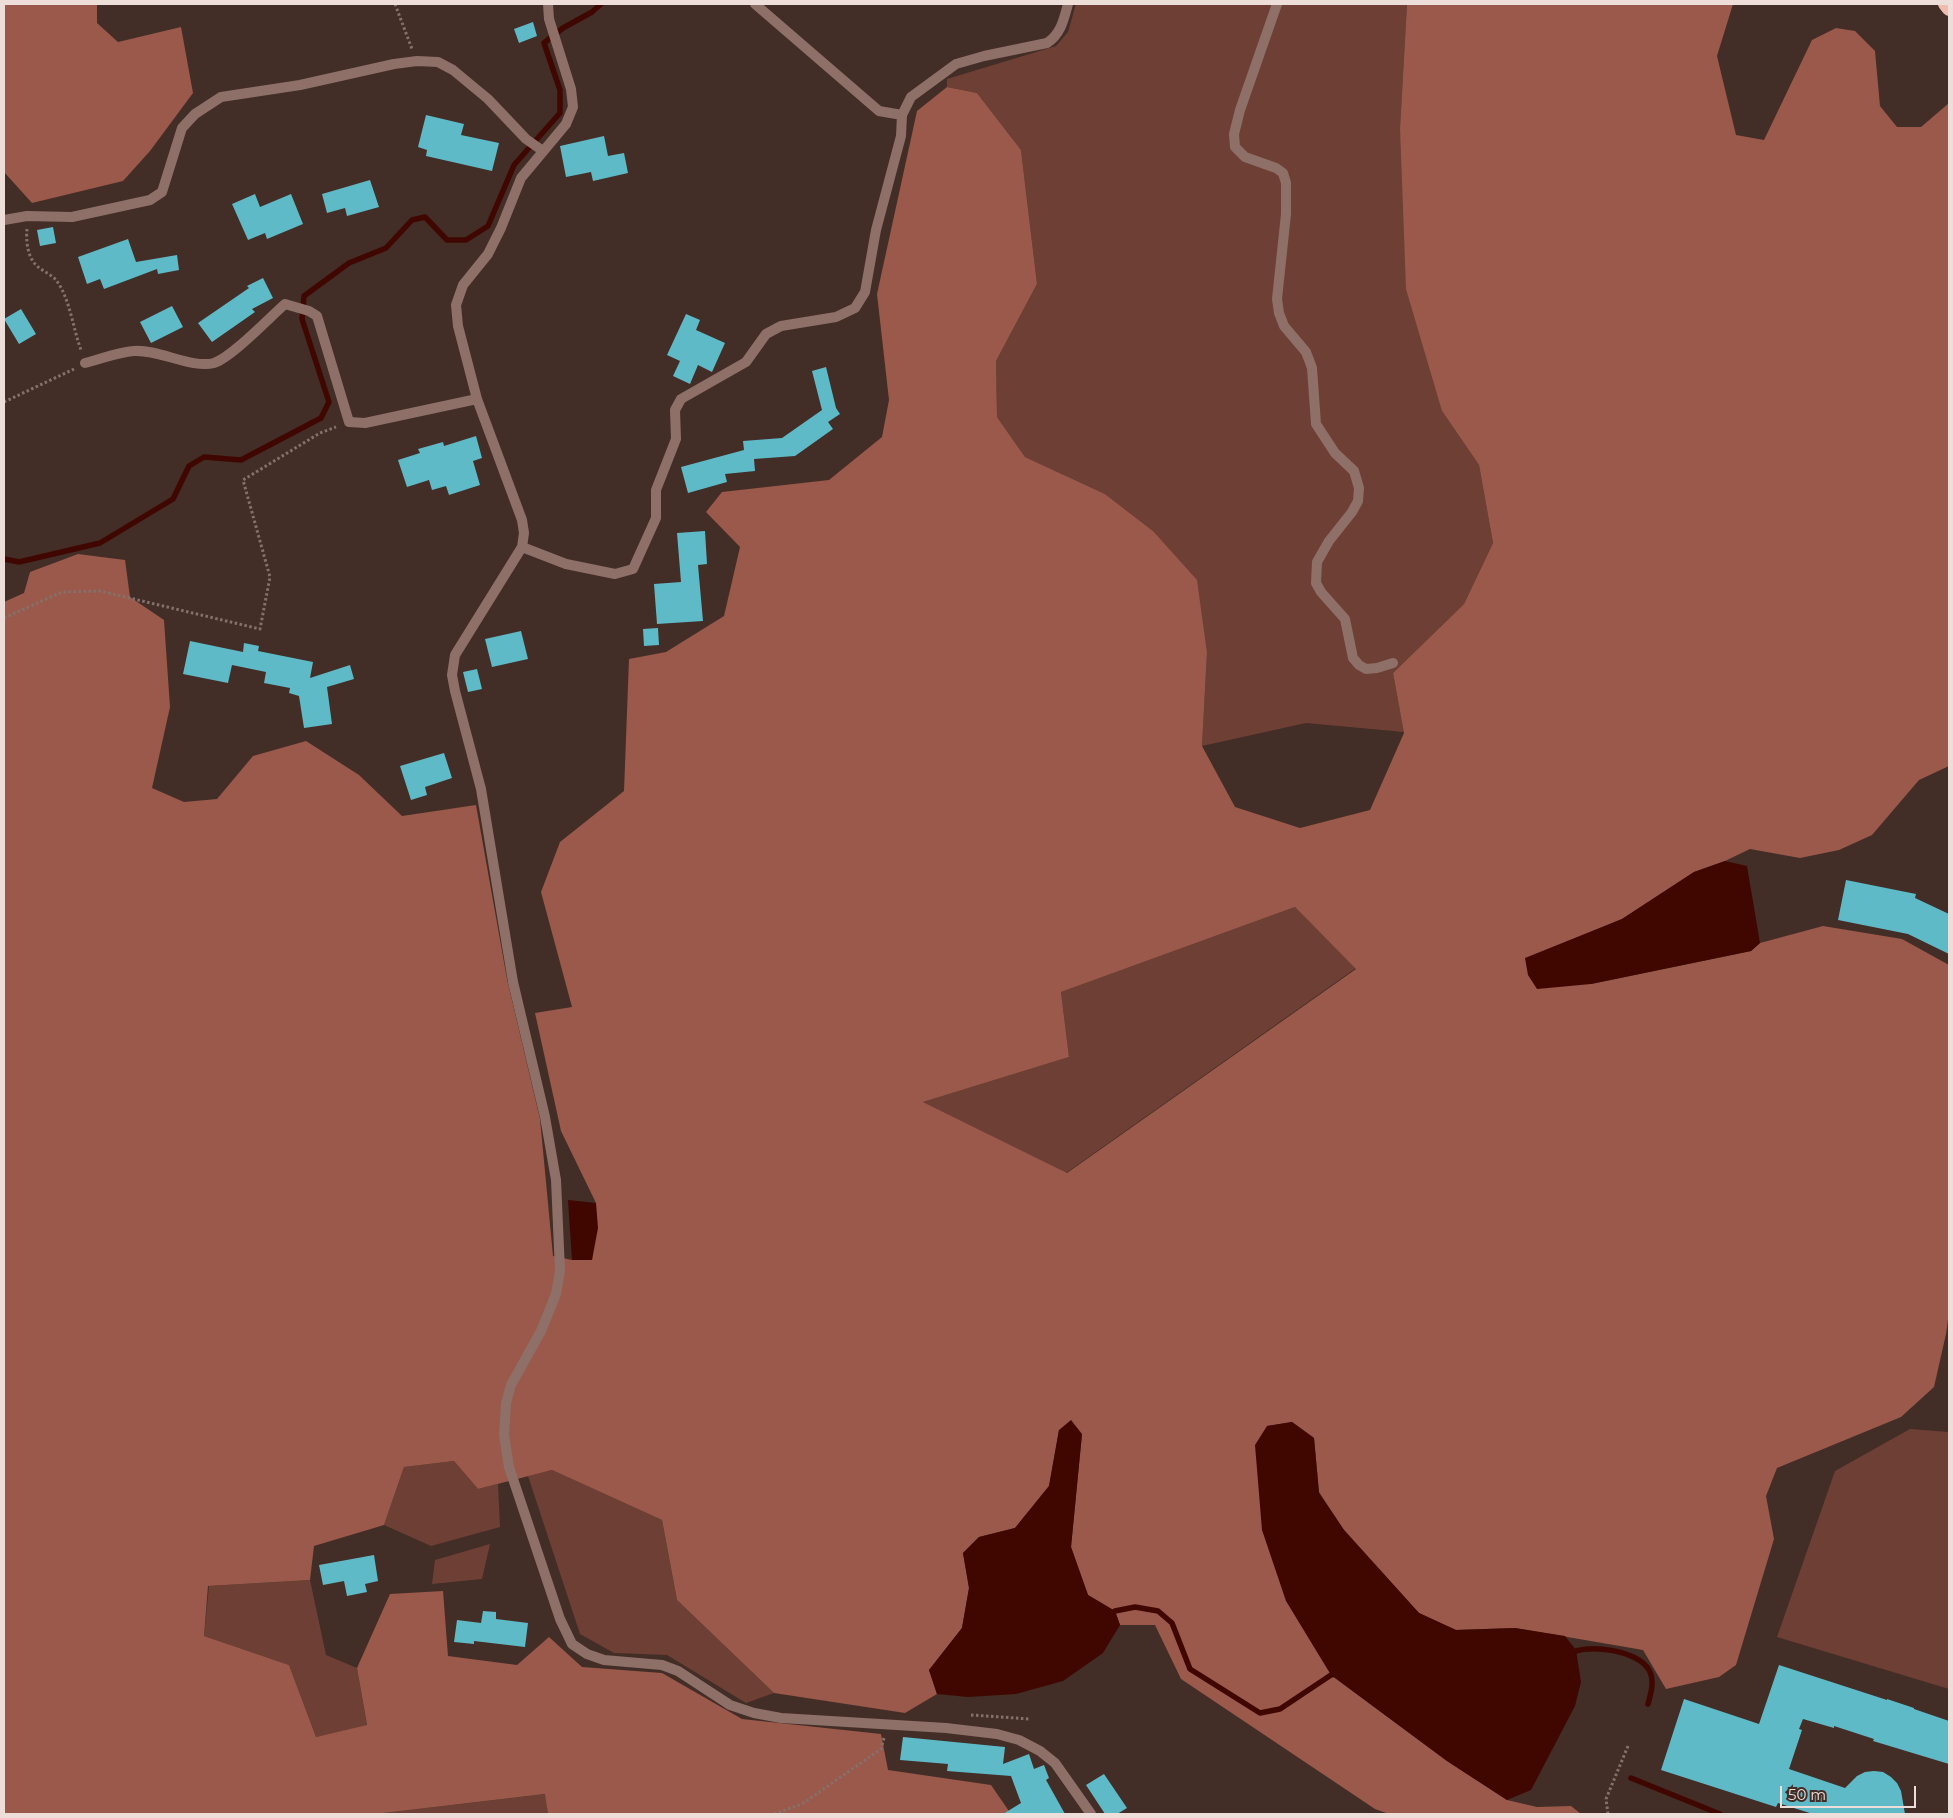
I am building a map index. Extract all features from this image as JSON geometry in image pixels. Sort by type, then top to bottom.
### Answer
[{"type":"highway","points":[[1944,4],[1949,9]]},
{"type":"street","points":[[548,4],[549,19],[571,89],[573,106],[566,124],[521,178],[501,228],[488,254],[463,285],[456,305],[458,326],[477,399],[522,520],[524,534],[522,547],[455,655],[452,675],[481,789],[513,982],[545,1117],[556,1180],[560,1271],[556,1294],[541,1331],[511,1385],[506,1402],[504,1435],[509,1467],[560,1619],[572,1644],[587,1654],[604,1660],[662,1665],[678,1670],[730,1705],[754,1713],[781,1718],[946,1728],[997,1734],[1019,1740],[1040,1750],[1055,1763],[1091,1814]]},
{"type":"street","points":[[754,4],[879,112],[902,115]]},
{"type":"street","points":[[522,547],[566,564],[615,574],[633,569],[656,518],[656,490],[676,439],[675,410],[681,399],[746,362],[766,334],[781,326],[836,317],[855,308],[865,292],[876,230],[901,136],[902,115],[911,97],[956,64],[1047,43],[1053,39],[1062,24],[1068,4]]},
{"type":"street","points":[[1277,4],[1240,110],[1234,134],[1234,148],[1245,157],[1276,168],[1283,173],[1286,183],[1286,214],[1278,299],[1280,313],[1284,326],[1306,352],[1312,368],[1316,424],[1335,453],[1354,471],[1359,488],[1358,501],[1352,512],[1328,541],[1317,562],[1316,583],[1321,592],[1345,619],[1353,658],[1359,665],[1372,668],[1393,663]]},
{"type":"street","points":[[4,220],[27,216],[72,217],[150,200],[162,192],[182,128],[196,114],[221,97],[300,85],[394,64],[417,61],[438,62],[453,70],[488,100],[526,139],[543,151]]},
{"type":"street","points":[[85,363],[134,351],[151,352],[201,364],[214,363],[232,352],[284,304],[309,311],[317,316],[349,422],[365,423],[477,399]]},
{"type":"path","points":[[395,4],[417,61]]},
{"type":"path","points":[[4,402],[85,363],[74,333],[71,313],[56,280],[35,264],[26,243],[27,216]]},
{"type":"path","points":[[4,618],[62,592],[100,591],[260,629],[270,577],[243,480],[320,433],[349,422]]},
{"type":"path","points":[[774,1814],[802,1804],[881,1749],[886,1725]]},
{"type":"path","points":[[1608,1814],[1606,1799],[1628,1746]]},
{"type":"shaded area","points":[[4,4],[97,4],[97,23],[118,42],[181,27],[193,93],[150,151],[123,181],[32,203],[4,172]]},
{"type":"shaded area","points":[[1076,4],[1407,4],[1400,128],[1442,411],[1479,465],[1493,543],[1464,604],[1393,673],[1404,732],[1306,723],[1202,746],[1207,653],[1153,531],[1105,494],[1025,457],[997,417],[996,361],[1037,284],[1021,150],[977,93],[947,87],[947,79],[1056,46],[1068,32]]},
{"type":"shaded area","points":[[1407,4],[1733,4],[1717,56],[1736,135],[1764,140],[1812,40],[1836,28],[1855,31],[1875,51],[1880,106],[1897,127],[1921,127],[1949,103],[1949,766],[1919,780],[1872,835],[1839,850],[1800,858],[1750,849],[1725,861],[1694,872],[1622,919],[1525,959],[1591,984],[1751,951],[1760,943],[1823,926],[1902,939],[1949,965],[1949,1312],[1934,1387],[1901,1417],[1777,1468],[1766,1496],[1774,1539],[1736,1665],[1719,1677],[1666,1689],[1643,1650],[1515,1628],[1456,1630],[1419,1613],[1344,1530],[1319,1492],[1314,1438],[1292,1422],[1267,1426],[1331,1675],[1447,1761],[1507,1800],[1537,1807],[1571,1806],[1581,1814],[1389,1814],[1375,1809],[1181,1679],[1155,1625],[1120,1625],[1115,1611],[1088,1595],[1071,1547],[1082,1434],[1059,1430],[1049,1486],[1015,1528],[979,1537],[963,1553],[969,1588],[962,1628],[929,1670],[937,1694],[905,1713],[774,1693],[677,1600],[662,1520],[552,1470],[478,1489],[454,1461],[404,1467],[384,1525],[314,1546],[310,1580],[208,1586],[204,1636],[289,1665],[316,1737],[367,1725],[357,1668],[390,1594],[443,1591],[448,1656],[517,1665],[549,1637],[582,1667],[662,1673],[742,1719],[881,1734],[888,1770],[991,1785],[1011,1814],[548,1814],[545,1794],[375,1814],[4,1814],[4,602],[24,593],[30,572],[78,554],[125,560],[130,597],[164,620],[170,707],[152,788],[184,802],[217,799],[253,756],[306,741],[359,775],[402,816],[476,805],[507,979],[540,1119],[553,1256],[572,1260],[592,1260],[596,1203],[561,1131],[535,1013],[572,1007],[541,892],[560,842],[624,791],[629,659],[666,652],[724,616],[740,547],[706,512],[722,492],[829,480],[882,437],[889,400],[877,294],[917,111],[947,87],[977,93],[1021,150],[1037,284],[996,361],[997,417],[1025,457],[1105,494],[1153,531],[1197,580],[1207,653],[1202,746],[1235,807],[1300,828],[1370,810],[1404,733],[1393,673],[1464,604],[1493,543],[1479,465],[1442,411],[1406,289],[1400,128]],"holes":[[[1295,907],[1356,969],[1067,1173],[923,1102],[1069,1057],[1061,992]]]},
{"type":"shaded area","points":[[1725,861],[1747,866],[1760,943],[1751,951],[1591,984],[1537,989],[1528,975],[1525,958],[1622,919],[1694,872]]},
{"type":"shaded area","points":[[1295,907],[1356,968],[1066,1173],[923,1102],[1069,1057],[1061,992]]},
{"type":"shaded area","points":[[568,1200],[596,1203],[598,1228],[592,1260],[572,1260]]},
{"type":"shaded area","points":[[1071,1420],[1082,1434],[1071,1547],[1088,1595],[1115,1611],[1120,1625],[1103,1653],[1063,1681],[1016,1694],[968,1697],[937,1694],[929,1670],[962,1628],[969,1588],[963,1553],[979,1537],[1015,1528],[1049,1486],[1059,1430]]},
{"type":"shaded area","points":[[1292,1422],[1314,1438],[1319,1493],[1344,1530],[1419,1613],[1456,1630],[1515,1628],[1565,1636],[1576,1650],[1581,1682],[1575,1706],[1531,1790],[1507,1800],[1447,1761],[1331,1675],[1286,1601],[1262,1530],[1255,1445],[1267,1426]]},
{"type":"shaded area","points":[[1910,1429],[1949,1432],[1949,1689],[1777,1637],[1835,1471]]},
{"type":"shaded area","points":[[454,1461],[478,1489],[498,1484],[500,1527],[431,1546],[384,1525],[404,1467]]},
{"type":"shaded area","points":[[552,1470],[662,1520],[677,1600],[774,1693],[746,1703],[667,1655],[614,1653],[580,1634],[528,1476]]},
{"type":"shaded area","points":[[490,1544],[482,1579],[432,1584],[435,1560]]},
{"type":"shaded area","points":[[310,1580],[326,1655],[357,1668],[367,1726],[316,1737],[289,1665],[204,1636],[209,1586]]},
{"type":"shaded area","points":[[546,1794],[548,1814],[375,1814]]},
{"type":"building","points":[[533,22],[537,36],[519,43],[514,29]]},
{"type":"building","points":[[426,115],[464,124],[461,135],[499,143],[492,171],[426,156],[427,150],[418,147]]},
{"type":"building","points":[[604,136],[608,156],[624,153],[628,173],[593,181],[591,172],[566,177],[560,146]]},
{"type":"building","points":[[370,180],[379,207],[347,216],[345,208],[327,213],[322,194]]},
{"type":"building","points":[[255,194],[260,207],[291,194],[303,224],[267,239],[265,233],[248,240],[232,204]]},
{"type":"building","points":[[53,227],[56,243],[40,246],[37,230]]},
{"type":"building","points":[[128,239],[136,262],[177,255],[179,270],[158,274],[157,269],[104,289],[100,279],[87,284],[78,257]]},
{"type":"building","points":[[263,278],[273,298],[252,309],[255,312],[212,342],[198,323],[249,288],[247,286]]},
{"type":"building","points":[[172,306],[183,327],[151,343],[140,322]]},
{"type":"building","points":[[21,309],[36,334],[19,344],[4,319]]},
{"type":"building","points":[[686,314],[700,320],[696,330],[725,343],[712,372],[698,365],[690,384],[673,376],[680,361],[667,355]]},
{"type":"building","points":[[826,367],[836,408],[840,414],[828,422],[833,429],[795,456],[754,459],[755,471],[725,474],[727,482],[688,493],[681,467],[744,450],[743,441],[782,438],[822,410],[812,371]]},
{"type":"building","points":[[476,436],[482,458],[473,461],[480,485],[449,495],[446,486],[432,490],[429,480],[407,487],[398,460],[420,453],[418,449],[443,442],[444,446]]},
{"type":"building","points":[[705,531],[707,564],[698,565],[703,621],[657,624],[654,584],[681,582],[677,533]]},
{"type":"building","points":[[658,628],[659,645],[644,646],[643,629]]},
{"type":"building","points":[[521,631],[528,659],[492,667],[485,639]]},
{"type":"building","points":[[190,641],[243,652],[244,643],[259,646],[258,651],[313,662],[310,678],[350,665],[354,679],[327,687],[332,724],[304,728],[299,696],[289,693],[290,688],[264,683],[266,672],[232,665],[228,683],[183,674]]},
{"type":"building","points":[[477,669],[482,689],[468,692],[463,672]]},
{"type":"building","points":[[444,753],[452,778],[425,787],[427,795],[411,800],[400,766]]},
{"type":"building","points":[[1846,880],[1916,894],[1915,898],[1949,914],[1949,954],[1908,934],[1838,920]]},
{"type":"building","points":[[374,1555],[378,1581],[365,1584],[367,1592],[347,1596],[344,1581],[323,1585],[319,1565]]},
{"type":"building","points":[[483,1611],[496,1612],[496,1619],[528,1623],[525,1647],[474,1641],[474,1644],[454,1642],[457,1620],[481,1623]]},
{"type":"building","points":[[1779,1665],[1949,1721],[1949,1764],[1873,1741],[1874,1739],[1834,1726],[1834,1728],[1803,1719],[1799,1729],[1802,1730],[1789,1769],[1845,1788],[1857,1776],[1865,1772],[1883,1772],[1897,1783],[1901,1791],[1905,1814],[1813,1814],[1778,1803],[1776,1807],[1661,1770],[1684,1699],[1759,1724]]},
{"type":"building","points":[[903,1737],[1005,1747],[1003,1764],[1029,1754],[1034,1769],[1044,1765],[1049,1778],[1046,1780],[1065,1814],[1003,1814],[1021,1803],[1011,1776],[947,1771],[948,1764],[900,1760]]},
{"type":"building","points":[[1104,1774],[1127,1808],[1117,1814],[1105,1814],[1086,1785]]},
{"type":"waterway","points":[[4,559],[19,562],[100,543],[173,499],[189,466],[204,457],[241,460],[321,418],[329,402],[302,319],[304,296],[349,263],[386,248],[412,220],[425,217],[447,240],[466,240],[488,226],[514,165],[560,113],[560,90],[544,43],[563,28],[592,12],[601,4]]},
{"type":"waterway","points":[[1115,1611],[1135,1607],[1158,1611],[1172,1623],[1190,1669],[1260,1713],[1280,1709],[1331,1675],[1338,1673]]},
{"type":"waterway","points":[[1570,1654],[1588,1649],[1611,1650],[1623,1653],[1643,1663],[1649,1670],[1652,1678],[1648,1704]]},
{"type":"waterway","points":[[1631,1778],[1720,1814]]}]
